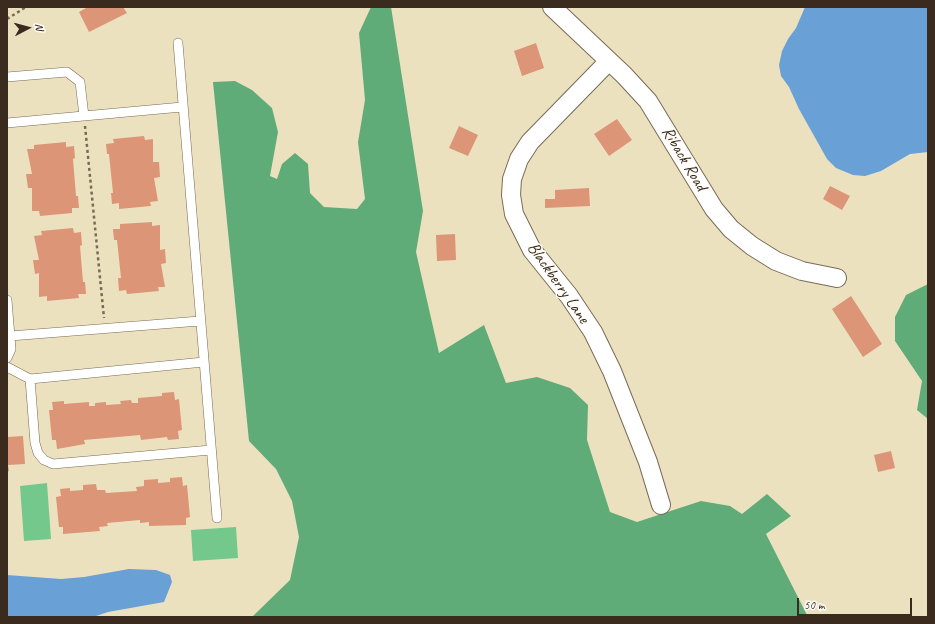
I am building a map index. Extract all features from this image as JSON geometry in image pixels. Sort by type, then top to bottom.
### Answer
[{"type":"street","name":"Riback Road","points":[[552,7],[608,62],[624,75],[648,101],[714,209],[731,229],[752,246],[776,261],[802,271],[837,278]]},
{"type":"street","name":"Blackberry Lane","points":[[608,62],[530,142],[518,159],[512,179],[511,195],[514,214],[532,250],[569,296],[593,332],[612,372],[648,462],[661,504]]},
{"type":"lane","points":[[178,43],[200,321],[218,518]]},
{"type":"lane","points":[[7,77],[67,72],[80,82],[84,116]]},
{"type":"lane","points":[[7,123],[182,107]]},
{"type":"lane","points":[[7,300],[11,349],[7,358]]},
{"type":"lane","points":[[10,336],[200,321]]},
{"type":"lane","points":[[7,367],[30,379],[204,362]]},
{"type":"lane","points":[[30,379],[35,443],[38,453],[44,460],[53,464],[211,450]]},
{"type":"path","points":[[7,19],[26,7]]},
{"type":"path","points":[[84,116],[105,329]]},
{"type":"green space","points":[[371,7],[391,7],[423,211],[416,252],[439,353],[484,325],[506,383],[537,377],[570,388],[588,405],[587,440],[610,512],[637,522],[701,501],[730,506],[742,514],[767,494],[791,516],[766,534],[808,617],[252,617],[290,580],[299,537],[292,501],[276,469],[249,441],[213,82],[235,81],[252,90],[272,108],[278,132],[270,176],[277,179],[282,164],[295,153],[308,164],[310,193],[324,207],[357,209],[365,199],[358,142],[365,100],[359,33]]},
{"type":"green space","points":[[928,284],[928,419],[917,410],[922,381],[895,341],[895,317],[906,295]]},
{"type":"green space","points":[[47,483],[51,539],[24,541],[20,486]]},
{"type":"green space","points":[[236,527],[238,558],[193,561],[191,530]]},
{"type":"water","points":[[805,7],[928,7],[928,152],[910,154],[881,171],[865,176],[853,175],[836,168],[827,159],[799,109],[789,87],[781,76],[779,65],[782,51],[796,28]]},
{"type":"water","points":[[129,569],[156,570],[170,575],[172,582],[164,602],[108,612],[93,617],[7,617],[7,575],[61,579],[84,577]]},
{"type":"building","points":[[88,7],[123,7],[127,13],[89,32],[79,12]]},
{"type":"building","points":[[536,43],[544,68],[522,76],[514,51]]},
{"type":"building","points":[[617,119],[632,140],[609,156],[594,134]]},
{"type":"building","points":[[459,126],[478,135],[468,156],[449,148]]},
{"type":"building","points":[[144,136],[145,140],[153,139],[153,162],[159,162],[160,177],[154,178],[158,201],[150,202],[151,206],[119,209],[119,203],[112,204],[111,193],[113,193],[109,154],[107,154],[106,144],[114,143],[113,139]]},
{"type":"building","points":[[66,142],[66,147],[74,146],[75,158],[73,159],[76,196],[78,196],[79,208],[72,208],[72,213],[40,216],[39,211],[32,211],[32,188],[28,188],[26,174],[32,174],[27,149],[34,149],[34,145]]},
{"type":"building","points":[[830,186],[850,196],[842,210],[823,199]]},
{"type":"building","points":[[589,188],[590,206],[545,208],[545,199],[555,199],[555,190]]},
{"type":"building","points":[[152,222],[152,226],[160,225],[160,250],[165,249],[166,263],[161,264],[165,287],[158,287],[159,291],[127,294],[126,290],[119,291],[118,278],[121,278],[117,240],[114,240],[113,229],[120,229],[120,224]]},
{"type":"building","points":[[73,228],[74,233],[81,232],[82,245],[80,246],[83,282],[85,282],[86,294],[78,294],[79,298],[47,301],[47,296],[39,297],[39,273],[35,274],[33,260],[39,260],[34,236],[42,235],[41,231]]},
{"type":"building","points":[[455,234],[456,260],[437,261],[436,235]]},
{"type":"building","points":[[851,296],[882,344],[863,357],[832,309]]},
{"type":"building","points":[[174,392],[175,400],[179,399],[182,430],[178,431],[179,439],[168,440],[167,437],[141,440],[140,435],[84,440],[85,444],[57,449],[56,440],[52,440],[49,410],[53,410],[52,402],[64,401],[64,404],[89,402],[89,406],[95,406],[95,403],[106,402],[106,405],[121,404],[120,401],[131,400],[132,403],[138,403],[138,398],[162,396],[162,393]]},
{"type":"building","points":[[23,436],[25,464],[8,465],[9,471],[7,472],[7,437]]},
{"type":"building","points":[[891,451],[895,468],[878,472],[874,455]]},
{"type":"building","points":[[182,477],[183,486],[187,485],[190,517],[186,518],[186,525],[149,526],[149,522],[140,523],[140,520],[107,523],[108,526],[99,527],[100,531],[63,534],[63,527],[59,527],[56,497],[61,496],[60,489],[70,488],[70,491],[83,490],[83,485],[96,484],[97,490],[105,490],[106,493],[137,491],[136,487],[144,486],[144,480],[158,479],[158,483],[170,482],[170,478]]}]
